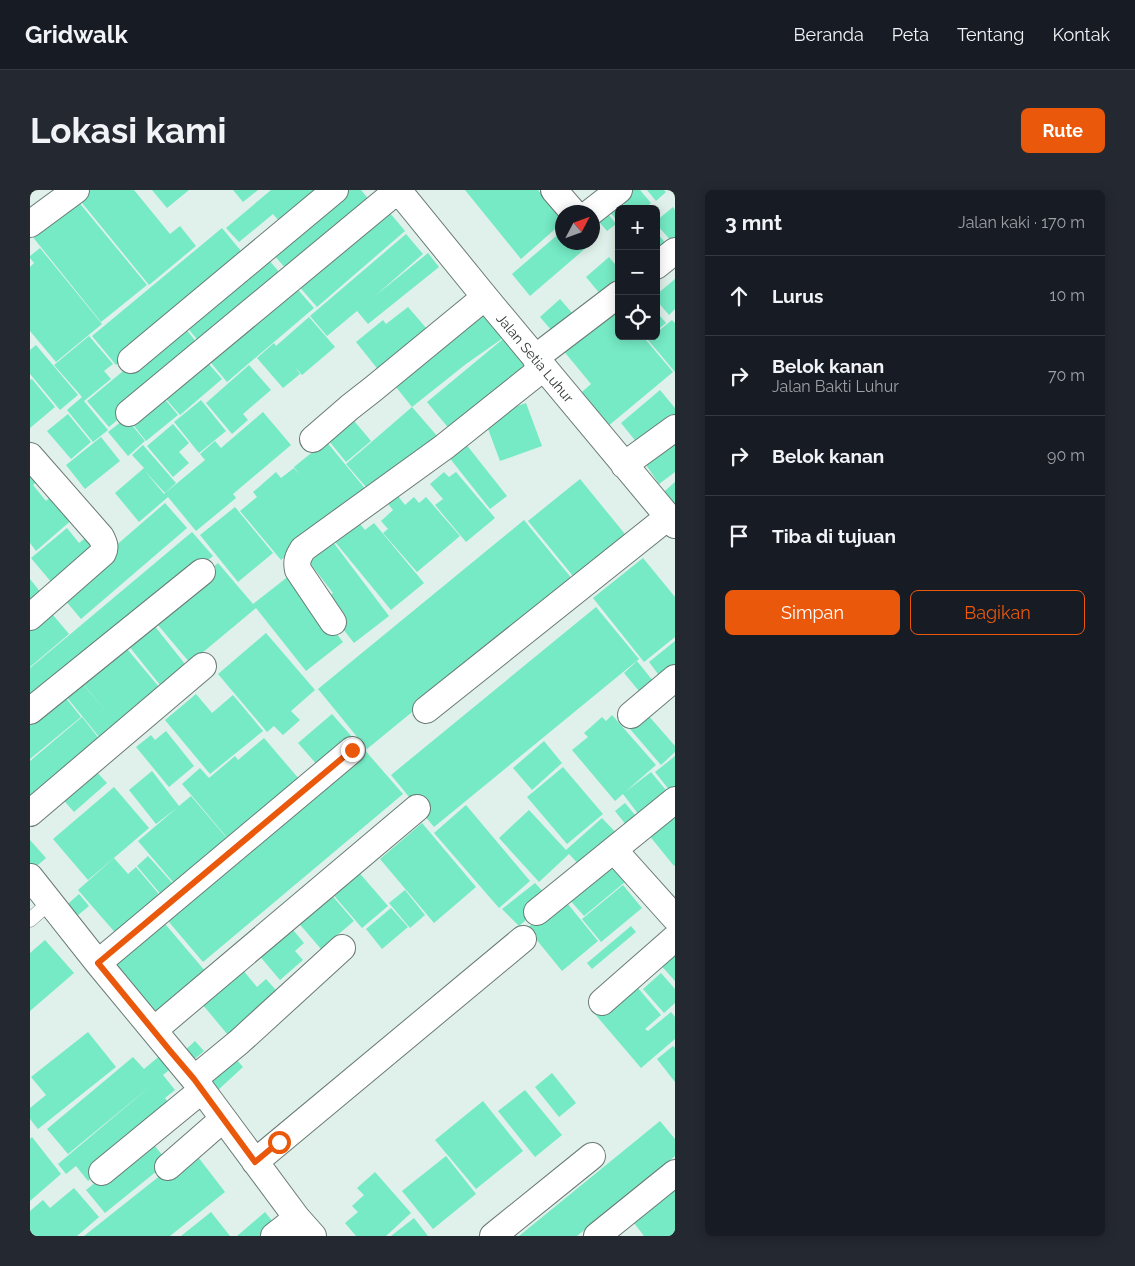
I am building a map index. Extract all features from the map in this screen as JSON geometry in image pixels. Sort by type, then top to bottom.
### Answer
[{"type":"street","points":[[30,224],[76,190]]},
{"type":"street","points":[[131,360],[335,190]]},
{"type":"street","points":[[554,190],[567,205]]},
{"type":"street","points":[[600,205],[619,190]]},
{"type":"street","points":[[129,413],[401,191]]},
{"type":"street","name":"Jalan Setia Luhur","points":[[401,191],[539,363],[672,521]]},
{"type":"street","points":[[660,263],[675,251]]},
{"type":"street","points":[[334,622],[298,570],[296,563],[303,549],[444,447],[618,295]]},
{"type":"street","points":[[313,439],[485,297]]},
{"type":"street","points":[[624,465],[675,428]]},
{"type":"street","points":[[30,456],[101,536],[105,549],[103,553],[30,617]]},
{"type":"street","points":[[426,710],[672,521]]},
{"type":"street","points":[[30,711],[202,572]]},
{"type":"street","points":[[30,813],[203,666]]},
{"type":"street","points":[[631,715],[675,678]]},
{"type":"street","points":[[98,963],[352,750]]},
{"type":"street","points":[[537,912],[675,800]]},
{"type":"street","points":[[154,1030],[417,808]]},
{"type":"street","points":[[614,850],[675,918]]},
{"type":"street","points":[[30,877],[198,1084],[305,1227],[274,1236]]},
{"type":"street","points":[[602,1002],[675,938]]},
{"type":"street","points":[[255,1162],[522,939]]},
{"type":"street","points":[[102,1172],[198,1084],[239,1042],[342,948]]},
{"type":"street","points":[[168,1167],[223,1119]]},
{"type":"street","points":[[493,1236],[592,1156]]},
{"type":"street","points":[[596,1236],[675,1173]]},
{"type":"lane","points":[[30,920],[50,902]]},
{"type":"building","points":[[88,190],[134,190],[170,234],[180,226],[196,246],[149,285],[78,198]]},
{"type":"building","points":[[152,190],[189,190],[167,208]]},
{"type":"building","points":[[233,190],[258,190],[243,202]]},
{"type":"building","points":[[271,190],[327,190],[284,227],[273,214],[239,242],[226,228]]},
{"type":"building","points":[[347,190],[361,190],[376,208],[294,278],[273,254]]},
{"type":"building","points":[[465,190],[538,190],[555,211],[555,229],[521,259]]},
{"type":"building","points":[[626,190],[640,190],[651,203],[649,205],[625,205],[618,197]]},
{"type":"building","points":[[647,190],[664,190],[666,192],[656,201]]},
{"type":"building","points":[[615,198],[621,205],[615,205],[615,218],[605,207]]},
{"type":"building","points":[[77,200],[147,285],[101,322],[32,236]]},
{"type":"building","points":[[385,207],[405,231],[317,307],[296,283]]},
{"type":"building","points":[[673,207],[675,210],[674,244],[660,228],[660,218]]},
{"type":"building","points":[[604,209],[615,223],[607,231],[600,223],[600,213]]},
{"type":"building","points":[[222,228],[246,257],[116,365],[92,336]]},
{"type":"building","points":[[406,234],[423,254],[375,296],[428,253],[439,267],[368,324],[357,311],[327,336],[310,316]]},
{"type":"building","points":[[555,237],[555,250],[584,250],[530,296],[512,274]]},
{"type":"building","points":[[660,237],[670,248],[660,257]]},
{"type":"building","points":[[40,248],[102,324],[56,362],[30,331],[30,267],[34,263],[30,256]]},
{"type":"building","points":[[609,257],[615,264],[615,294],[606,301],[586,277]]},
{"type":"building","points":[[267,258],[288,282],[206,350],[185,325]]},
{"type":"building","points":[[675,279],[675,309],[669,315],[660,305],[660,292]]},
{"type":"building","points":[[293,284],[314,308],[227,382],[207,358]]},
{"type":"building","points":[[560,299],[579,321],[558,338],[540,317]]},
{"type":"building","points":[[615,305],[615,340],[646,340],[673,372],[601,432],[574,399],[591,384],[562,349]]},
{"type":"building","points":[[408,307],[433,336],[384,377],[356,342],[383,320],[386,324]]},
{"type":"building","points":[[483,313],[503,338],[466,364],[412,407],[392,382]]},
{"type":"building","points":[[660,316],[666,323],[660,328]]},
{"type":"building","points":[[309,317],[335,347],[302,375],[295,367],[300,374],[283,388],[257,358],[274,343],[276,346]]},
{"type":"building","points":[[672,320],[675,323],[675,372],[648,340],[660,340],[660,330]]},
{"type":"building","points":[[181,323],[202,349],[109,427],[87,401]]},
{"type":"building","points":[[89,336],[113,364],[104,371],[111,379],[84,401],[108,430],[93,442],[67,410],[82,397],[54,365]]},
{"type":"building","points":[[503,339],[531,373],[455,436],[427,402]]},
{"type":"building","points":[[36,345],[78,395],[60,410],[30,374],[30,350]]},
{"type":"building","points":[[201,355],[222,379],[180,415],[159,391]]},
{"type":"building","points":[[249,365],[271,390],[243,414],[248,420],[232,434],[206,403]]},
{"type":"building","points":[[32,379],[55,407],[30,428],[30,380]]},
{"type":"building","points":[[660,390],[675,408],[675,414],[638,444],[621,423]]},
{"type":"building","points":[[158,391],[178,415],[146,441],[127,417]]},
{"type":"building","points":[[201,400],[226,431],[199,453],[174,422]]},
{"type":"building","points":[[526,403],[542,446],[500,461],[484,418]]},
{"type":"building","points":[[412,407],[438,437],[372,494],[346,464]]},
{"type":"building","points":[[263,412],[291,445],[233,494],[236,498],[196,531],[168,497],[139,522],[115,493],[144,468],[132,455],[143,445],[176,483],[165,493],[144,470],[164,494],[205,460],[200,454],[215,441],[221,448]]},
{"type":"building","points":[[68,414],[91,442],[71,459],[47,431]]},
{"type":"building","points":[[350,416],[371,441],[346,462],[325,436]]},
{"type":"building","points":[[126,418],[145,441],[128,456],[108,432]]},
{"type":"building","points":[[173,424],[189,443],[179,452],[189,463],[173,477],[147,446]]},
{"type":"building","points":[[675,435],[675,472],[659,484],[642,459]]},
{"type":"building","points":[[101,437],[120,461],[85,489],[66,465]]},
{"type":"building","points":[[326,441],[367,491],[335,517],[331,512],[294,542],[298,546],[281,560],[240,511],[257,497],[253,492],[276,472],[281,478],[294,468],[300,475],[294,467]]},
{"type":"building","points":[[465,443],[507,496],[490,509],[448,456]]},
{"type":"building","points":[[30,467],[40,479],[33,485],[46,501],[54,494],[74,518],[36,551],[30,543]]},
{"type":"building","points":[[444,472],[449,477],[456,472],[495,518],[466,542],[435,505],[443,499],[430,484]]},
{"type":"building","points":[[580,479],[629,539],[577,581],[528,521]]},
{"type":"building","points":[[675,482],[675,508],[659,496]]},
{"type":"building","points":[[398,496],[405,505],[414,497],[419,503],[426,497],[460,536],[417,572],[383,533],[388,529],[381,521],[393,510],[388,504]]},
{"type":"building","points":[[165,503],[187,528],[81,619],[60,594]]},
{"type":"building","points":[[235,507],[273,553],[238,582],[200,535]]},
{"type":"building","points":[[355,518],[365,530],[374,523],[424,583],[391,610],[331,537]]},
{"type":"building","points":[[524,520],[573,580],[367,749],[318,689]]},
{"type":"building","points":[[67,528],[79,543],[89,535],[102,551],[57,589],[31,558]]},
{"type":"building","points":[[192,532],[213,556],[30,709],[30,668]]},
{"type":"building","points":[[327,534],[389,616],[354,643],[322,602],[333,593],[309,562],[319,554],[312,545]]},
{"type":"building","points":[[643,558],[675,597],[675,637],[644,662],[593,598]]},
{"type":"building","points":[[218,563],[253,604],[290,575],[343,642],[306,671],[256,608],[190,663],[152,618]]},
{"type":"building","points":[[30,579],[46,599],[30,612]]},
{"type":"building","points":[[596,607],[639,659],[434,827],[391,775]]},
{"type":"building","points":[[48,609],[69,634],[30,667],[30,625]]},
{"type":"building","points":[[149,619],[189,669],[164,690],[124,640]]},
{"type":"building","points":[[266,633],[315,690],[291,711],[300,720],[283,735],[274,726],[267,732],[218,674]]},
{"type":"building","points":[[675,641],[675,668],[661,678],[649,662]]},
{"type":"building","points":[[123,644],[164,693],[100,738],[65,695],[81,682],[109,715],[79,679]]},
{"type":"building","points":[[637,661],[657,686],[644,697],[624,673]]},
{"type":"building","points":[[61,692],[81,717],[30,759],[30,718]]},
{"type":"building","points":[[196,694],[212,713],[233,695],[263,731],[210,774],[165,720]]},
{"type":"building","points":[[332,714],[353,738],[319,767],[298,743]]},
{"type":"building","points":[[647,714],[675,746],[675,752],[661,765],[630,729]]},
{"type":"building","points":[[612,715],[656,765],[625,792],[651,772],[674,800],[645,823],[623,794],[615,801],[572,750],[588,737],[584,733],[602,717],[606,721]]},
{"type":"building","points":[[82,717],[101,741],[30,801],[30,761]]},
{"type":"building","points":[[166,731],[194,766],[169,787],[136,747],[151,735],[155,740]]},
{"type":"building","points":[[264,738],[299,779],[229,840],[182,784],[200,768],[209,778],[235,756],[238,760]]},
{"type":"building","points":[[544,741],[562,763],[532,790],[513,768]]},
{"type":"building","points":[[363,748],[403,794],[203,962],[163,915]]},
{"type":"building","points":[[675,756],[675,795],[674,796],[655,772]]},
{"type":"building","points":[[91,766],[107,783],[74,812],[59,795]]},
{"type":"building","points":[[563,767],[603,814],[567,844],[527,797]]},
{"type":"building","points":[[152,771],[179,806],[191,796],[231,843],[178,888],[138,841],[178,807],[156,824],[129,790]]},
{"type":"building","points":[[114,787],[149,828],[88,880],[53,839]]},
{"type":"building","points":[[625,803],[641,822],[631,831],[615,811]]},
{"type":"building","points":[[675,804],[675,865],[674,866],[644,829]]},
{"type":"building","points":[[466,805],[530,881],[499,908],[434,833]]},
{"type":"building","points":[[529,810],[566,850],[602,818],[621,838],[584,870],[569,854],[539,882],[499,838]]},
{"type":"building","points":[[422,823],[476,887],[434,923],[380,859]]},
{"type":"building","points":[[30,840],[46,858],[31,871],[30,869]]},
{"type":"building","points":[[148,856],[175,886],[163,897],[137,866]]},
{"type":"building","points":[[114,858],[128,874],[136,867],[163,899],[119,937],[78,890]]},
{"type":"building","points":[[616,858],[631,877],[584,916],[568,898]]},
{"type":"building","points":[[356,869],[388,906],[362,928],[330,891]]},
{"type":"building","points":[[535,883],[550,899],[519,926],[502,909]]},
{"type":"building","points":[[623,885],[642,908],[601,942],[582,919]]},
{"type":"building","points":[[405,890],[425,915],[410,928],[389,903]]},
{"type":"building","points":[[329,892],[354,921],[321,949],[296,920]]},
{"type":"building","points":[[79,894],[89,906],[71,921],[61,910]]},
{"type":"building","points":[[563,898],[598,941],[562,971],[527,928]]},
{"type":"building","points":[[391,908],[408,927],[382,949],[366,929]]},
{"type":"building","points":[[160,918],[206,972],[157,1013],[111,960]]},
{"type":"building","points":[[289,925],[304,943],[295,951],[303,960],[280,980],[257,953]]},
{"type":"building","points":[[631,926],[636,932],[592,969],[587,963]]},
{"type":"building","points":[[45,940],[74,973],[30,1011],[30,953]]},
{"type":"building","points":[[675,951],[675,981],[658,962]]},
{"type":"building","points":[[237,963],[257,987],[266,979],[283,998],[233,1041],[197,998]]},
{"type":"building","points":[[661,973],[675,989],[675,1003],[664,1013],[643,989]]},
{"type":"building","points":[[632,981],[661,1015],[645,1029],[648,1031],[671,1012],[675,1017],[675,1039],[641,1068],[594,1013]]},
{"type":"building","points":[[88,1032],[116,1067],[38,1129],[30,1119],[30,1108],[46,1095],[31,1077]]},
{"type":"building","points":[[195,1041],[204,1051],[190,1063],[182,1053]]},
{"type":"building","points":[[673,1046],[675,1048],[675,1082],[657,1059]]},
{"type":"building","points":[[229,1051],[243,1067],[217,1091],[202,1074]]},
{"type":"building","points":[[163,1053],[174,1066],[163,1075],[175,1090],[165,1098],[173,1109],[88,1181],[76,1166],[66,1174],[58,1164],[153,1084],[68,1154],[47,1129],[133,1057],[144,1069]]},
{"type":"building","points":[[552,1073],[576,1103],[559,1117],[535,1087]]},
{"type":"building","points":[[525,1090],[562,1135],[535,1157],[498,1111]]},
{"type":"building","points":[[483,1101],[523,1151],[476,1189],[435,1140]]},
{"type":"building","points":[[660,1121],[675,1139],[675,1156],[577,1236],[519,1236]]},
{"type":"building","points":[[32,1137],[61,1174],[30,1201],[30,1139]]},
{"type":"building","points":[[149,1139],[168,1162],[105,1213],[86,1190]]},
{"type":"building","points":[[446,1156],[476,1194],[433,1229],[402,1191]]},
{"type":"building","points":[[198,1157],[225,1192],[170,1236],[84,1236],[181,1159]]},
{"type":"building","points":[[375,1172],[411,1213],[386,1236],[356,1236],[345,1223],[358,1212],[352,1206],[364,1195],[357,1188]]},
{"type":"building","points":[[74,1188],[99,1217],[77,1236],[30,1236],[30,1211],[43,1200],[50,1208]]},
{"type":"building","points":[[675,1190],[675,1236],[644,1236],[634,1223]]},
{"type":"building","points":[[211,1212],[230,1236],[181,1236]]},
{"type":"building","points":[[265,1212],[278,1228],[267,1236],[237,1236]]},
{"type":"building","points":[[414,1218],[428,1236],[391,1236]]},
{"type":"route","points":[[279,1142],[255,1162],[194,1079],[98,963],[352,750]]}]
